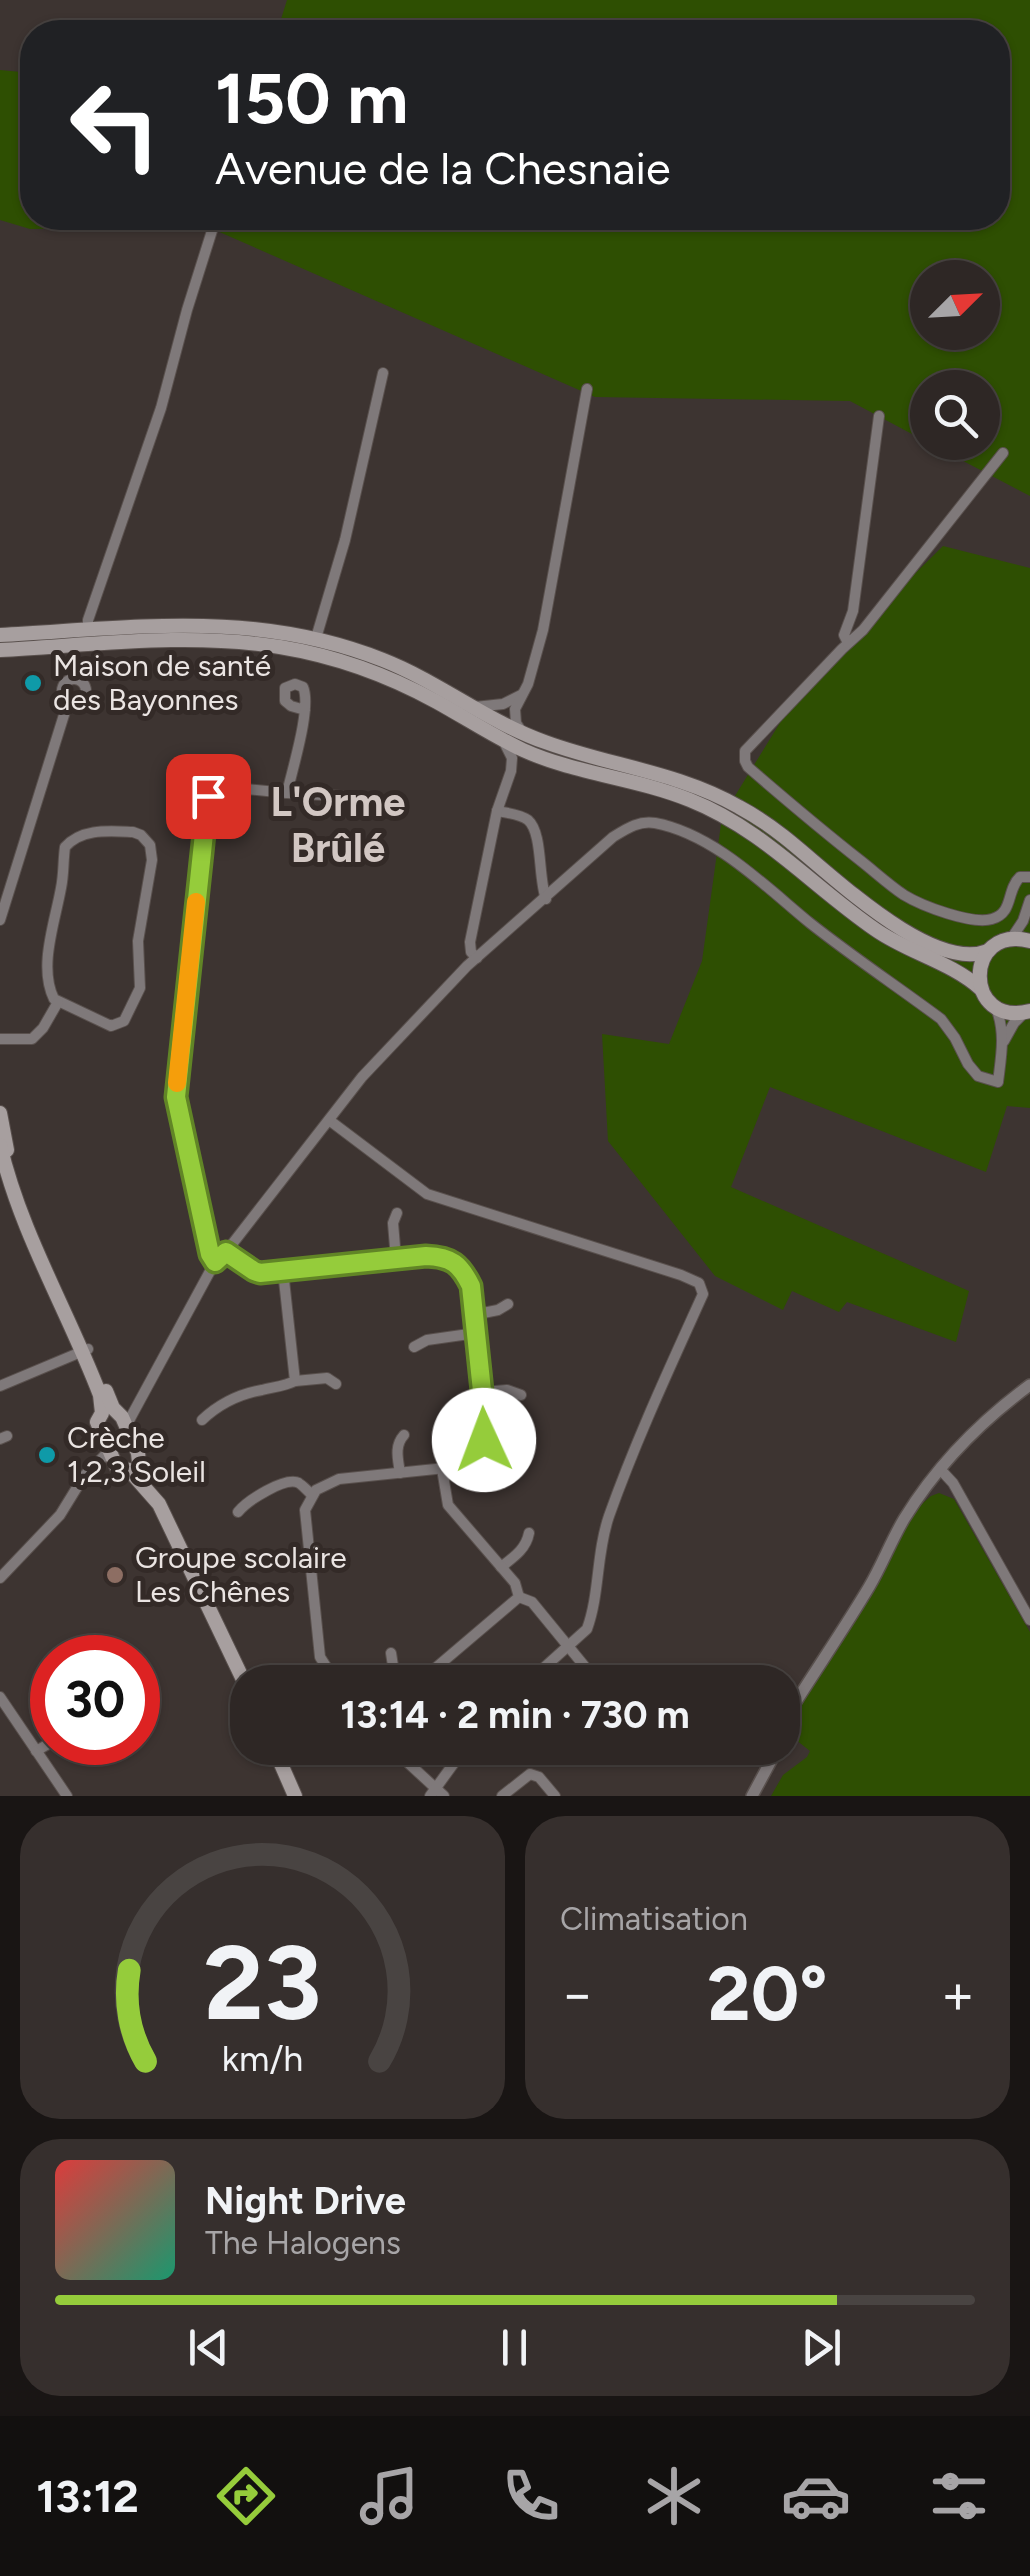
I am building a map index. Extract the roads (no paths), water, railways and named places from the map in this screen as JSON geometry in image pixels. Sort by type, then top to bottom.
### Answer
[{"type":"main road","points":[[0,635],[221,625],[316,638],[385,660],[522,733],[683,780],[714,793],[770,826],[897,926],[958,952],[988,951]]},
{"type":"main road","points":[[0,650],[201,640],[281,647],[378,674],[539,756],[668,792],[729,818],[776,850],[877,931],[960,974],[996,1008],[1028,1012]]},
{"type":"main road","points":[[981,990],[979,969],[988,951],[1011,939],[1030,941]]},
{"type":"main road","points":[[0,1113],[24,1208],[112,1412],[138,1453],[127,1466]]},
{"type":"main road","points":[[0,1145],[18,1209],[85,1350]]},
{"type":"main road","points":[[112,1412],[98,1418],[109,1451],[159,1504],[236,1665]]},
{"type":"main road","points":[[282,1765],[296,1796]]},
{"type":"street","points":[[88,630],[88,620],[161,408],[212,230]]},
{"type":"street","points":[[316,638],[345,540],[383,373]]},
{"type":"street","points":[[522,733],[515,714],[543,630],[587,389]]},
{"type":"street","points":[[848,643],[844,635],[853,610],[879,416]]},
{"type":"street","points":[[1003,453],[863,630],[745,751],[744,761],[905,896],[926,906],[971,919],[991,920],[1004,913],[1013,883],[1020,877],[1030,877]]},
{"type":"street","points":[[475,707],[503,704],[522,695]]},
{"type":"street","points":[[0,920],[68,702]]},
{"type":"street","points":[[287,793],[305,710]]},
{"type":"street","points":[[476,958],[470,942],[496,811],[512,771],[511,754],[501,739]]},
{"type":"street","points":[[512,771],[522,762],[539,756]]},
{"type":"street","points":[[215,1262],[210,1254],[176,1097],[208,796],[216,788],[341,796]]},
{"type":"street","points":[[496,811],[524,817],[536,832],[546,899]]},
{"type":"street","points":[[112,1412],[138,1402],[215,1262],[362,1078],[476,958],[612,837],[629,827],[654,823],[693,836],[752,873],[811,923],[941,1020],[978,1076],[998,1082],[1002,1023],[996,1008]]},
{"type":"street","points":[[133,832],[146,840],[152,851],[138,940],[138,995],[124,1021],[110,1026],[58,1002],[51,994],[48,962],[65,848],[86,833],[133,832]]},
{"type":"street","points":[[1011,939],[1029,910]]},
{"type":"street","points":[[0,1038],[32,1038],[43,1028],[58,1002]]},
{"type":"street","points":[[1002,1046],[1014,1022],[1028,1012]]},
{"type":"street","points":[[329,1120],[427,1194],[681,1276],[699,1283],[702,1290],[609,1517],[587,1629],[547,1665]]},
{"type":"street","points":[[396,1260],[393,1223],[398,1213]]},
{"type":"street","points":[[226,1252],[260,1273],[440,1256],[463,1270],[471,1286],[486,1429],[480,1450],[469,1461],[442,1469],[338,1479],[312,1495],[305,1510],[320,1657],[325,1665]]},
{"type":"street","points":[[283,1271],[295,1381]]},
{"type":"street","points":[[473,1315],[508,1304]]},
{"type":"street","points":[[414,1348],[427,1340],[476,1333]]},
{"type":"street","points":[[0,1386],[85,1350]]},
{"type":"street","points":[[202,1420],[217,1406],[248,1393],[295,1381],[327,1378],[336,1384]]},
{"type":"street","points":[[800,1696],[872,1582],[901,1524],[940,1469],[994,1414],[1030,1385]]},
{"type":"street","points":[[483,1392],[507,1390],[520,1395]]},
{"type":"street","points":[[400,1473],[397,1449],[404,1435]]},
{"type":"street","points":[[0,1578],[60,1515],[84,1476],[109,1451]]},
{"type":"street","points":[[94,1468],[127,1466]]},
{"type":"street","points":[[442,1469],[448,1505],[515,1583],[519,1598]]},
{"type":"street","points":[[940,1469],[954,1484],[1030,1620]]},
{"type":"street","points":[[238,1512],[256,1496],[292,1482],[300,1483],[312,1495]]},
{"type":"street","points":[[501,1566],[520,1552],[530,1533]]},
{"type":"street","points":[[519,1598],[532,1602],[584,1665]]},
{"type":"street","points":[[448,1665],[519,1598]]},
{"type":"street","points":[[392,1652],[392,1665]]},
{"type":"street","points":[[0,1697],[30,1742]]},
{"type":"street","points":[[46,1765],[67,1796]]},
{"type":"street","points":[[409,1765],[437,1793],[454,1765]]},
{"type":"street","points":[[755,1796],[775,1765]]},
{"type":"street","points":[[502,1796],[530,1774],[539,1777],[555,1796]]},
{"type":"place","name":"Maison de santé des Bayonnes","points":[[33,683]]},
{"type":"place","name":"Crèche 1,2,3 Soleil","points":[[47,1455]]},
{"type":"place","name":"Groupe scolaire Les Chênes","points":[[115,1575]]},
{"type":"district","name":"L'Orme Brûlé","points":[[338,825]]}]
